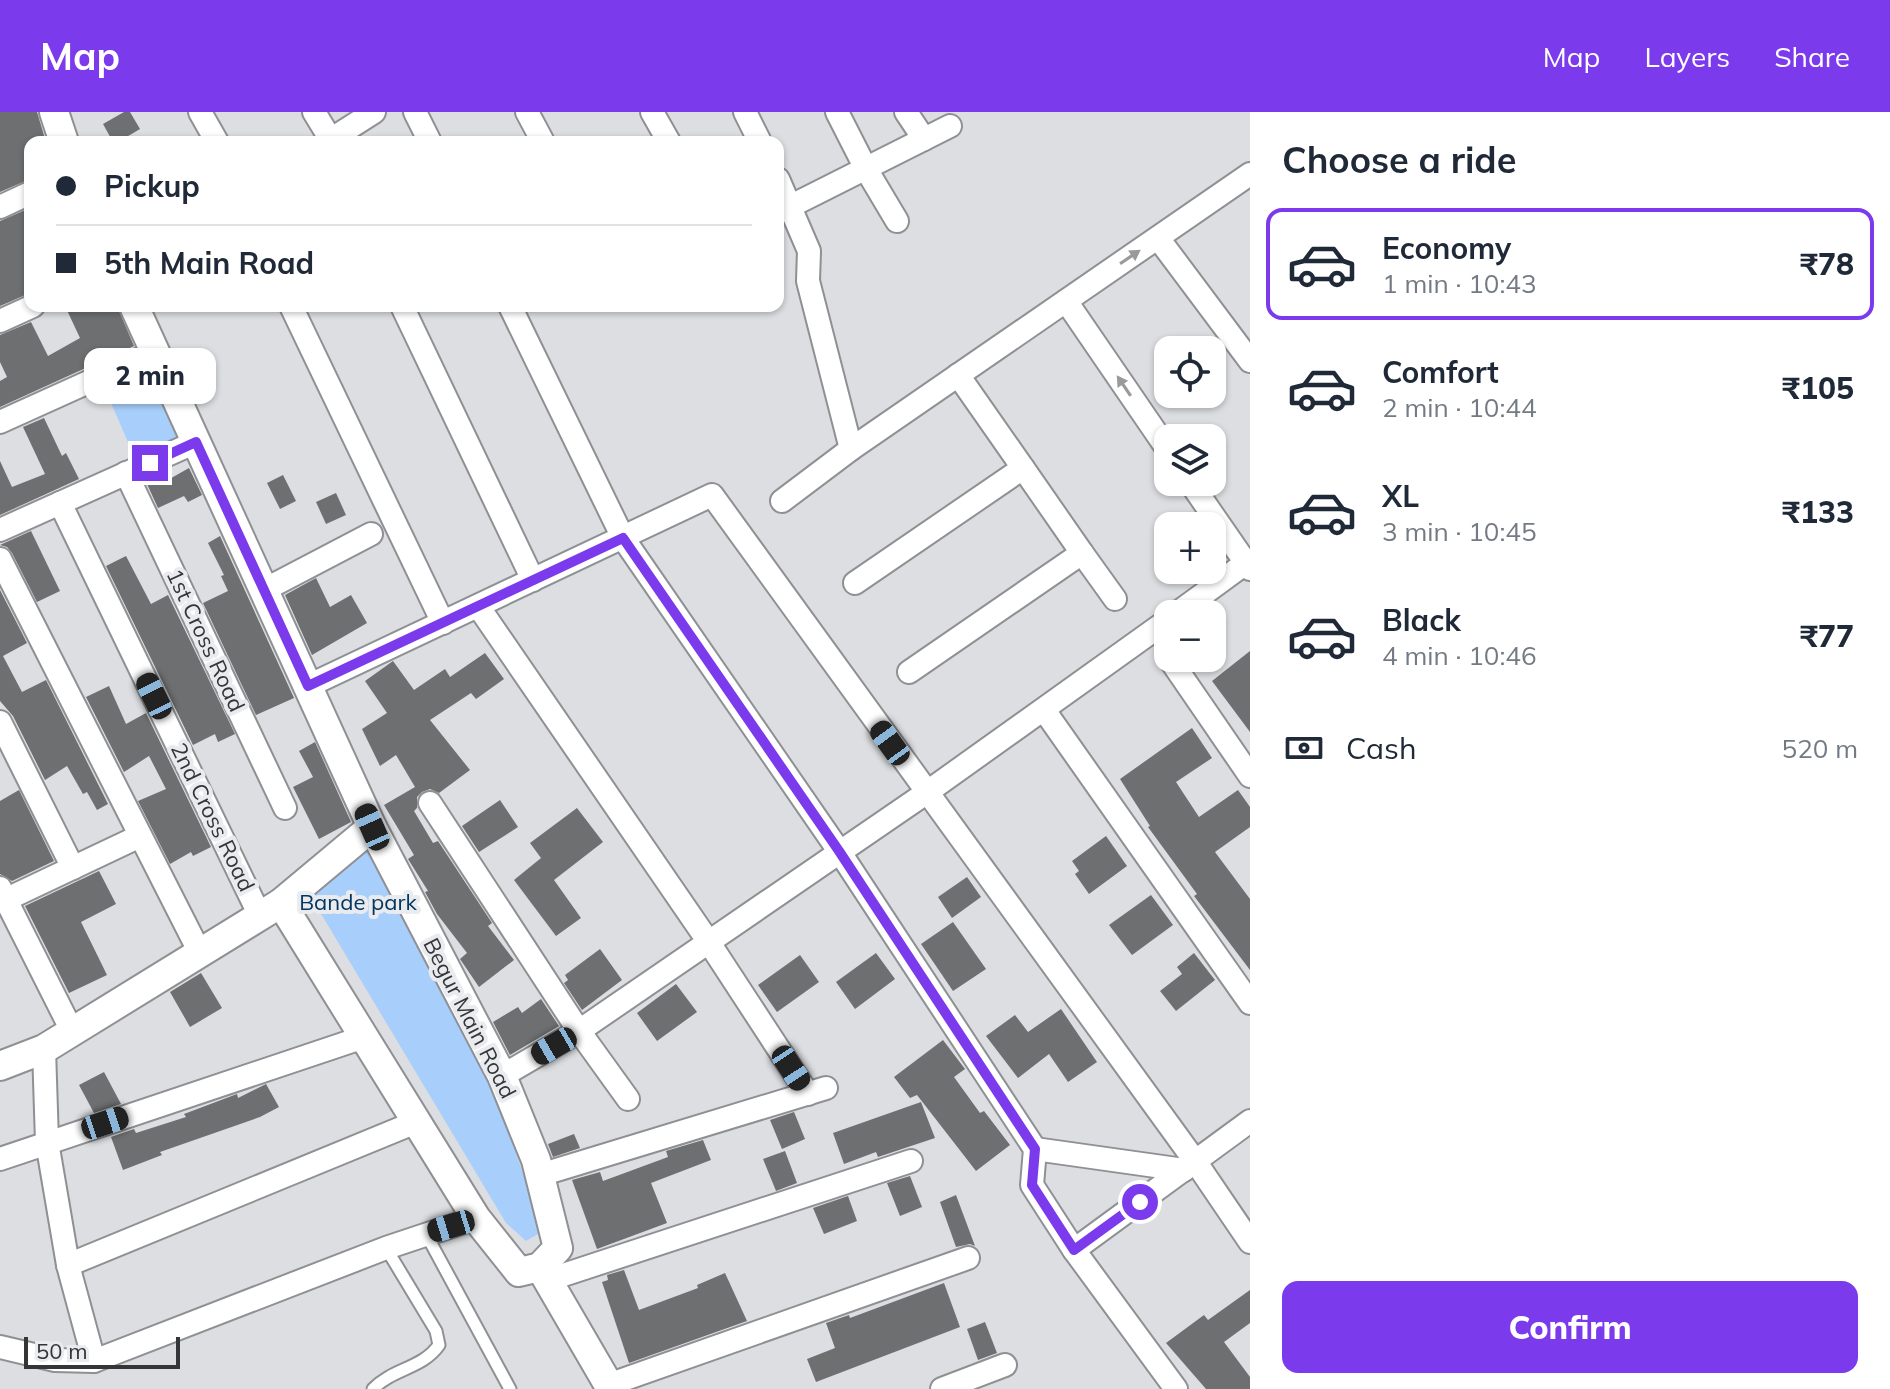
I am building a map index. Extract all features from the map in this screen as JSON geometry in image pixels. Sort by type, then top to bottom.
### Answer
[{"type":"street","points":[[54,112],[62,136]]},
{"type":"street","points":[[200,112],[214,136]]},
{"type":"street","points":[[314,112],[326,136]]},
{"type":"street","points":[[337,136],[374,112]]},
{"type":"street","points":[[415,112],[427,136]]},
{"type":"street","points":[[527,112],[540,136]]},
{"type":"street","points":[[652,112],[666,136]]},
{"type":"street","points":[[745,112],[757,136]]},
{"type":"street","points":[[837,112],[897,221]]},
{"type":"street","points":[[906,112],[924,139]]},
{"type":"street","points":[[851,449],[808,281],[809,251],[785,209],[950,126]]},
{"type":"street","points":[[782,501],[851,449],[1250,174]]},
{"type":"street","points":[[0,207],[24,196]]},
{"type":"street","points":[[1158,238],[1250,361]]},
{"type":"street","points":[[1066,301],[1154,430]]},
{"type":"street","points":[[0,321],[24,310]]},
{"type":"street","name":"Begur Main Road","points":[[137,312],[372,827],[502,1076],[540,1175],[558,1248],[544,1274]]},
{"type":"street","points":[[294,312],[443,623]]},
{"type":"street","points":[[405,312],[533,580]]},
{"type":"street","points":[[513,312],[623,538],[839,851],[1035,1149],[1032,1185],[1074,1250],[1176,1389]]},
{"type":"street","points":[[0,422],[155,352]]},
{"type":"street","points":[[958,375],[1115,599]]},
{"type":"street","points":[[0,530],[196,442]]},
{"type":"street","points":[[855,583],[1023,468]]},
{"type":"street","name":"1st Cross Road","points":[[126,473],[285,808]]},
{"type":"street","points":[[308,686],[712,495],[1189,1165],[1250,1242]]},
{"type":"street","points":[[1196,600],[1249,564],[1200,496]]},
{"type":"street","name":"2nd Cross Road","points":[[60,503],[270,909]]},
{"type":"street","points":[[264,590],[371,534]]},
{"type":"street","points":[[909,672],[1082,553]]},
{"type":"street","points":[[0,559],[200,953]]},
{"type":"street","points":[[478,606],[708,941],[817,1091],[540,1175]]},
{"type":"street","points":[[502,1076],[579,1031],[926,793],[1154,630]]},
{"type":"street","points":[[1178,672],[1250,776]]},
{"type":"street","points":[[1044,710],[1250,1003]]},
{"type":"street","points":[[0,722],[73,868]]},
{"type":"street","points":[[430,803],[579,1031],[628,1099]]},
{"type":"street","points":[[0,1066],[44,1049],[270,909],[372,827]]},
{"type":"street","points":[[72,1031],[4,894],[73,868],[140,836]]},
{"type":"street","points":[[270,909],[364,1037],[476,1218],[519,1272],[544,1274],[911,1161]]},
{"type":"street","points":[[0,1159],[364,1037]]},
{"type":"street","points":[[44,1049],[47,1142],[68,1265],[94,1361]]},
{"type":"street","points":[[1074,1250],[1250,1121]]},
{"type":"street","points":[[68,1265],[416,1122]]},
{"type":"street","points":[[1035,1149],[1189,1165]]},
{"type":"street","points":[[0,1347],[55,1360],[94,1361],[386,1248],[476,1218]]},
{"type":"street","points":[[544,1274],[610,1387],[968,1258]]},
{"type":"street","points":[[942,1389],[1005,1365]]},
{"type":"lane","points":[[426,1234],[510,1389]]},
{"type":"lane","points":[[373,1389],[386,1378],[430,1358],[439,1345],[436,1331],[386,1248]]},
{"type":"green space","points":[[150,369],[179,436],[134,456],[105,389]]},
{"type":"green space","name":"Bande park","points":[[369,842],[496,1096],[543,1231],[526,1241],[506,1223],[308,892]]},
{"type":"building","points":[[0,112],[37,112],[44,136],[24,136],[24,182],[0,192]]},
{"type":"building","points":[[124,112],[130,112],[140,129],[128,136],[110,136],[103,124]]},
{"type":"building","points":[[24,211],[24,296],[0,306],[0,221]]},
{"type":"building","points":[[68,312],[120,312],[134,346],[0,407],[0,381],[7,377],[0,362],[0,335],[31,322],[48,356],[80,338]]},
{"type":"building","points":[[44,418],[62,456],[66,453],[79,479],[0,515],[0,461],[12,487],[45,474],[23,427]]},
{"type":"building","points":[[189,468],[202,495],[188,502],[184,496],[158,508],[147,484],[163,475],[166,481]]},
{"type":"building","points":[[283,475],[296,501],[280,509],[267,483]]},
{"type":"building","points":[[336,493],[346,515],[326,524],[316,502]]},
{"type":"building","points":[[31,531],[60,591],[37,602],[12,553],[0,545]]},
{"type":"building","points":[[220,536],[294,698],[256,715],[203,603],[228,591],[221,576],[224,575],[208,543]]},
{"type":"building","points":[[126,556],[151,604],[168,595],[235,734],[218,742],[215,734],[193,745],[106,566]]},
{"type":"building","points":[[316,578],[330,607],[351,595],[367,623],[312,655],[285,595]]},
{"type":"building","points":[[0,590],[27,643],[3,656],[22,692],[46,680],[108,804],[97,810],[87,792],[83,794],[67,766],[45,780],[13,716],[0,701]]},
{"type":"building","points":[[1250,651],[1250,732],[1212,681]]},
{"type":"building","points":[[485,653],[504,679],[476,699],[471,693],[430,720],[470,770],[439,793],[430,789],[422,792],[417,797],[414,811],[433,843],[438,841],[492,923],[488,926],[514,960],[479,987],[460,959],[467,953],[437,914],[425,892],[428,891],[408,859],[414,855],[384,805],[415,787],[396,755],[380,766],[362,729],[387,713],[365,681],[393,661],[414,690],[445,669],[450,677]]},
{"type":"building","points":[[109,686],[126,724],[146,713],[211,847],[193,856],[191,852],[170,864],[138,801],[166,789],[149,756],[124,772],[86,697]]},
{"type":"building","points":[[1192,728],[1212,758],[1176,782],[1199,817],[1238,790],[1250,807],[1250,827],[1215,852],[1250,899],[1250,970],[1194,896],[1197,894],[1148,827],[1120,779]]},
{"type":"building","points":[[315,742],[351,822],[319,839],[293,787],[313,777],[299,751]]},
{"type":"building","points":[[19,790],[54,861],[12,881],[0,874],[0,801]]},
{"type":"building","points":[[500,800],[518,827],[479,852],[462,826]]},
{"type":"building","points":[[577,808],[603,842],[554,880],[581,918],[556,936],[514,880],[541,858],[530,843]]},
{"type":"building","points":[[1106,836],[1127,866],[1089,894],[1075,874],[1079,871],[1072,861]]},
{"type":"building","points":[[99,871],[116,904],[81,922],[107,975],[69,993],[25,906]]},
{"type":"building","points":[[967,877],[981,897],[952,918],[938,897]]},
{"type":"building","points":[[1151,895],[1173,925],[1132,955],[1109,925]]},
{"type":"building","points":[[953,922],[986,969],[953,991],[921,944]]},
{"type":"building","points":[[600,949],[622,980],[582,1010],[564,983],[568,980],[565,975]]},
{"type":"building","points":[[876,953],[895,979],[855,1009],[836,982]]},
{"type":"building","points":[[1194,953],[1215,980],[1176,1011],[1160,991],[1182,974],[1177,967]]},
{"type":"building","points":[[800,955],[819,982],[777,1012],[758,985]]},
{"type":"building","points":[[201,973],[222,1008],[190,1027],[170,992]]},
{"type":"building","points":[[676,984],[697,1012],[657,1041],[637,1013]]},
{"type":"building","points":[[541,999],[559,1026],[510,1055],[493,1022],[518,1007],[522,1013]]},
{"type":"building","points":[[1061,1009],[1097,1062],[1068,1082],[1049,1054],[1018,1078],[986,1036],[1015,1015],[1028,1032]]},
{"type":"building","points":[[943,1040],[965,1069],[954,1077],[980,1113],[984,1111],[1010,1145],[976,1171],[917,1095],[910,1098],[894,1077]]},
{"type":"building","points":[[104,1072],[121,1104],[94,1113],[79,1085]]},
{"type":"building","points":[[266,1084],[279,1107],[260,1117],[160,1152],[162,1155],[123,1170],[111,1137],[134,1129],[136,1133],[186,1117],[184,1114],[237,1094],[238,1098]]},
{"type":"building","points":[[921,1102],[935,1138],[878,1157],[876,1152],[844,1164],[833,1133]]},
{"type":"building","points":[[794,1112],[805,1139],[782,1149],[770,1120]]},
{"type":"building","points":[[574,1134],[580,1148],[553,1157],[548,1144]]},
{"type":"building","points":[[703,1140],[711,1160],[651,1183],[667,1223],[597,1249],[572,1180],[600,1172],[603,1181],[668,1157],[666,1151]]},
{"type":"building","points":[[785,1151],[797,1183],[776,1191],[763,1159]]},
{"type":"building","points":[[910,1176],[922,1207],[900,1216],[887,1183]]},
{"type":"building","points":[[956,1195],[975,1246],[956,1247],[940,1202]]},
{"type":"building","points":[[848,1196],[857,1221],[824,1234],[813,1208]]},
{"type":"building","points":[[624,1270],[639,1310],[698,1288],[697,1285],[725,1273],[747,1321],[629,1363],[602,1282],[608,1280],[607,1275]]},
{"type":"building","points":[[944,1283],[960,1327],[816,1382],[807,1359],[835,1348],[826,1323],[849,1315],[850,1318]]},
{"type":"building","points":[[1250,1290],[1250,1323],[1224,1342],[1250,1377],[1250,1389],[1206,1389],[1166,1343],[1204,1315],[1208,1320]]},
{"type":"building","points":[[985,1322],[997,1353],[978,1360],[967,1329]]},
{"type":"route","points":[[150,463],[196,442],[308,686],[623,538],[839,851],[1035,1149],[1032,1185],[1074,1250],[1140,1202]]}]
